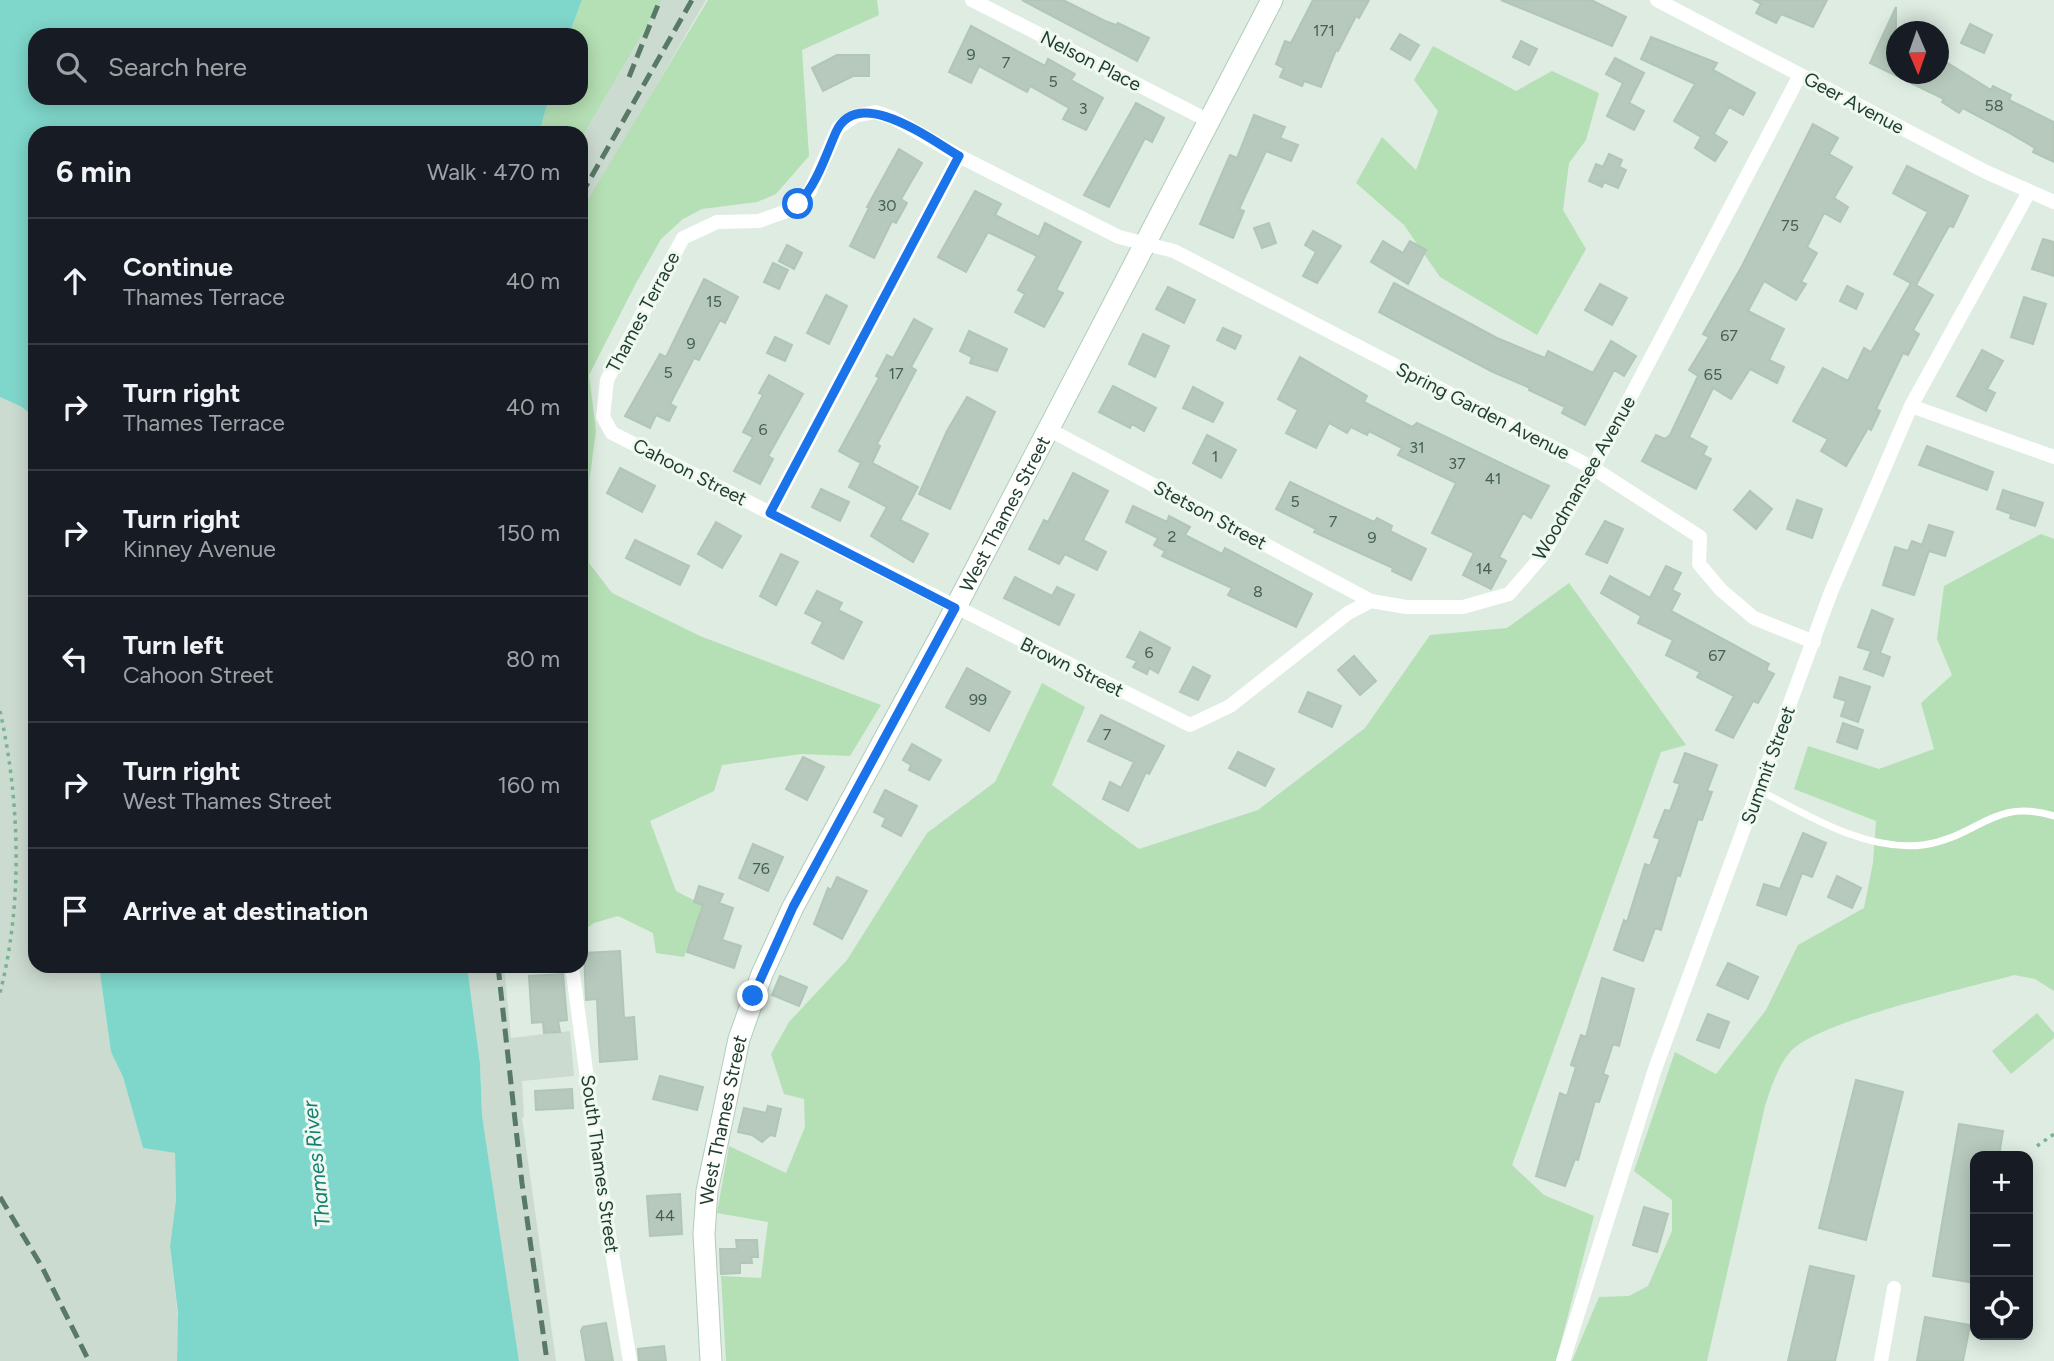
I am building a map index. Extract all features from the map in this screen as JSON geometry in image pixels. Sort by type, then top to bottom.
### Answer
[{"type":"main road","name":"West Thames Street","points":[[711,1361],[705,1205],[718,1130],[745,1018],[787,920],[955,608],[1272,0]]},
{"type":"street","name":"Nelson Place","points":[[972,0],[1209,121]]},
{"type":"street","name":"Geer Avenue","points":[[1657,0],[2029,192],[2054,202]]},
{"type":"street","name":"Woodmansee Avenue","points":[[1371,601],[1406,607],[1463,607],[1510,594],[1542,556],[1593,468],[1800,75]]},
{"type":"street","name":"Thames Terrace","points":[[612,433],[603,417],[607,380],[683,238],[717,222],[759,221],[798,204],[810,191],[838,128],[855,116],[875,112],[893,118],[959,156],[1119,237],[1146,243]]},
{"type":"street","points":[[770,513],[959,156]]},
{"type":"street","name":"Summit Street","points":[[1563,1361],[1655,1069],[1831,592],[1911,406],[2029,192]]},
{"type":"street","name":"Spring Garden Avenue","points":[[1146,243],[1174,251],[1593,468],[1700,537],[1699,564],[1721,590],[1754,618],[1814,642]]},
{"type":"street","points":[[1911,406],[2054,457]]},
{"type":"street","name":"Stetson Street","points":[[1048,429],[1371,601]]},
{"type":"street","name":"Cahoon Street","points":[[612,433],[955,608]]},
{"type":"street","name":"Brown Street","points":[[955,608],[1190,725],[1230,706],[1348,613],[1371,601]]},
{"type":"street","name":"South Thames Street","points":[[573,973],[603,1198],[630,1361]]},
{"type":"street","points":[[1881,1361],[1894,1288]]},
{"type":"lane","points":[[1759,790],[1843,831],[1905,845],[1920,845],[1960,836],[1992,816],[2010,810],[2054,816]]},
{"type":"path","points":[[0,711],[9,750],[15,830],[8,960],[0,993]]},
{"type":"path","points":[[2037,1146],[2054,1134]]},
{"type":"shaded area","points":[[662,0],[706,0],[588,199],[588,127]]},
{"type":"shaded area","points":[[0,397],[28,412],[28,973],[100,973],[111,1052],[123,1077],[143,1148],[175,1153],[176,1200],[170,1246],[178,1317],[177,1361],[0,1361]]},
{"type":"shaded area","points":[[468,973],[505,973],[511,1038],[570,1031],[574,1076],[522,1081],[522,1118],[556,1361],[519,1361],[482,1115],[480,1063]]},
{"type":"green space","points":[[582,0],[662,0],[588,127],[541,126],[547,105],[588,105],[588,28],[572,28]]},
{"type":"green space","points":[[708,0],[877,0],[879,15],[802,50],[809,156],[776,194],[757,202],[702,209],[683,219],[661,239],[589,375],[596,431],[589,483],[589,563],[612,593],[700,636],[881,705],[850,756],[801,754],[722,765],[714,791],[650,821],[676,891],[703,905],[684,957],[656,953],[653,933],[618,916],[588,927],[588,199]]},
{"type":"green space","points":[[1433,46],[1516,91],[1552,71],[1599,93],[1586,140],[1569,163],[1563,210],[1586,249],[1537,335],[1440,277],[1404,225],[1356,183],[1382,137],[1416,170],[1438,111],[1414,80]]},
{"type":"green space","points":[[2041,534],[2054,539],[2054,991],[2035,979],[2014,975],[1861,1017],[1805,1040],[1785,1058],[1765,1106],[1707,1361],[1572,1361],[1599,1297],[1629,1296],[1648,1286],[1672,1231],[1672,1200],[1634,1171],[1675,1052],[1716,1074],[1766,1010],[1798,945],[1864,908],[1873,863],[1876,821],[1794,789],[1808,746],[1879,769],[1934,749],[1921,703],[1952,675],[1937,639],[1944,586]]},
{"type":"green space","points":[[1569,583],[1686,745],[1661,752],[1512,1165],[1544,1195],[1594,1216],[1556,1361],[726,1361],[721,1276],[761,1278],[768,1222],[717,1213],[729,1146],[786,1173],[805,1127],[804,1099],[784,1094],[771,1054],[789,1022],[847,960],[927,833],[995,782],[1042,683],[1085,707],[1052,785],[1139,849],[1258,810],[1365,728],[1430,635],[1507,628]]},
{"type":"green space","points":[[2037,1013],[2054,1033],[2054,1038],[2011,1074],[1992,1051]]},
{"type":"water","points":[[0,0],[582,0],[572,28],[28,28],[28,105],[547,105],[541,126],[28,126],[28,412],[0,397]]},
{"type":"water","name":"Thames River","points":[[100,973],[468,973],[480,1063],[482,1115],[519,1361],[177,1361],[178,1313],[170,1246],[176,1200],[175,1153],[143,1148],[123,1077],[111,1052]]},
{"type":"building","points":[[1022,0],[1063,0],[1105,21],[1116,25],[1118,23],[1149,38],[1137,61]]},
{"type":"building","points":[[1313,0],[1369,0],[1359,18],[1356,16],[1338,51],[1336,50],[1321,87],[1304,81],[1302,86],[1280,77],[1284,68],[1276,64],[1285,41],[1291,43]]},
{"type":"building","points":[[1501,0],[1591,0],[1626,17],[1612,46]]},
{"type":"building","points":[[1754,0],[1827,0],[1813,27],[1781,14],[1776,23],[1756,13],[1761,4]]},
{"type":"building","points":[[1896,7],[1896,21],[1890,21]]},
{"type":"building","points":[[1970,24],[1992,35],[1984,53],[1961,43]]},
{"type":"building","points":[[971,26],[1045,66],[1048,59],[1075,74],[1071,80],[1103,98],[1086,130],[1063,119],[1069,108],[1030,86],[1027,92],[979,66],[971,83],[949,72]]},
{"type":"building","points":[[1886,29],[1886,71],[1870,63]]},
{"type":"building","points":[[1400,34],[1419,45],[1410,60],[1391,49]]},
{"type":"building","points":[[1651,37],[1717,63],[1713,70],[1755,93],[1743,115],[1729,107],[1714,134],[1727,142],[1715,161],[1695,148],[1701,137],[1674,121],[1695,84],[1641,59]]},
{"type":"building","points":[[1521,41],[1537,49],[1529,65],[1513,57]]},
{"type":"building","points":[[837,55],[869,55],[869,76],[853,76],[823,91],[812,68]]},
{"type":"building","points":[[1615,58],[1644,73],[1629,103],[1644,111],[1634,130],[1607,116],[1623,83],[1606,74]]},
{"type":"building","points":[[1949,64],[1991,90],[1993,86],[2011,95],[2009,100],[2054,122],[2054,162],[2033,152],[2035,148],[1963,108],[1959,113],[1942,102],[1944,99],[1913,84],[1949,84]]},
{"type":"building","points":[[1136,103],[1164,118],[1152,142],[1145,138],[1109,207],[1084,195]]},
{"type":"building","points":[[1254,115],[1285,127],[1280,138],[1298,145],[1291,161],[1266,151],[1239,209],[1244,211],[1233,238],[1200,224],[1230,155],[1237,158]]},
{"type":"building","points":[[1813,124],[1838,138],[1829,154],[1852,167],[1834,198],[1848,207],[1840,222],[1824,213],[1807,247],[1817,253],[1801,282],[1806,284],[1796,300],[1764,281],[1748,311],[1784,329],[1769,360],[1784,367],[1777,383],[1750,369],[1731,399],[1713,388],[1689,437],[1707,447],[1703,455],[1711,459],[1696,489],[1642,461],[1656,435],[1665,439],[1670,435],[1698,376],[1689,370],[1709,337],[1703,334],[1742,266]]},
{"type":"building","points":[[899,149],[922,163],[901,199],[907,203],[896,223],[892,221],[874,258],[850,246],[869,208],[867,207]]},
{"type":"building","points":[[1609,154],[1622,160],[1619,167],[1626,170],[1618,188],[1604,182],[1602,187],[1589,181],[1596,164],[1603,167]]},
{"type":"building","points":[[1907,166],[1968,196],[1953,227],[1949,226],[1916,285],[1933,295],[1913,330],[1919,334],[1908,355],[1903,353],[1876,409],[1880,411],[1871,430],[1868,428],[1846,466],[1821,451],[1828,439],[1793,421],[1823,368],[1848,381],[1864,348],[1871,352],[1911,283],[1894,274],[1928,212],[1893,193]]},
{"type":"building","points":[[975,191],[1001,204],[995,215],[1039,237],[1045,223],[1081,242],[1056,290],[1063,293],[1044,327],[1015,312],[1025,294],[1018,290],[1037,256],[988,232],[966,272],[938,257]]},
{"type":"building","points":[[1269,223],[1276,243],[1262,248],[1254,228]]},
{"type":"building","points":[[1313,231],[1341,246],[1317,283],[1303,276],[1316,252],[1305,245]]},
{"type":"building","points":[[2043,239],[2054,242],[2054,276],[2032,269]]},
{"type":"building","points":[[1383,241],[1403,253],[1410,241],[1426,250],[1408,284],[1371,262]]},
{"type":"building","points":[[787,245],[802,253],[794,269],[779,261]]},
{"type":"building","points":[[773,263],[788,270],[779,289],[764,282]]},
{"type":"building","points":[[704,279],[738,297],[725,323],[720,320],[699,360],[694,358],[670,404],[676,407],[669,421],[656,415],[650,428],[625,416],[660,354],[666,357]]},
{"type":"building","points":[[1394,283],[1497,338],[1545,358],[1548,351],[1593,373],[1611,341],[1636,356],[1624,376],[1614,370],[1585,425],[1562,413],[1565,407],[1379,312]]},
{"type":"building","points":[[1600,284],[1627,298],[1612,325],[1585,310]]},
{"type":"building","points":[[1847,286],[1863,294],[1856,309],[1840,301]]},
{"type":"building","points":[[1168,287],[1195,300],[1184,323],[1156,309]]},
{"type":"building","points":[[826,295],[847,306],[829,344],[807,333]]},
{"type":"building","points":[[2024,297],[2046,304],[2033,344],[2011,337]]},
{"type":"building","points":[[914,319],[932,329],[911,367],[916,370],[877,444],[880,446],[872,463],[918,487],[900,520],[928,534],[913,562],[871,536],[887,507],[849,487],[861,463],[839,451],[879,378],[876,376],[887,355],[893,358]]},
{"type":"building","points":[[1223,328],[1241,336],[1235,349],[1217,340]]},
{"type":"building","points":[[969,331],[1007,349],[997,371],[970,363],[972,357],[960,351]]},
{"type":"building","points":[[1143,334],[1169,346],[1155,377],[1129,364]]},
{"type":"building","points":[[775,337],[792,345],[785,361],[767,353]]},
{"type":"building","points":[[1982,350],[2003,361],[1987,389],[1995,393],[1986,411],[1957,396]]},
{"type":"building","points":[[1300,357],[1367,396],[1364,402],[1412,427],[1417,423],[1549,486],[1531,518],[1523,513],[1499,557],[1506,561],[1491,589],[1463,575],[1474,553],[1432,533],[1456,483],[1398,455],[1402,448],[1369,431],[1367,435],[1351,427],[1347,433],[1329,423],[1316,448],[1286,433],[1298,410],[1278,399]]},
{"type":"building","points":[[769,375],[803,394],[768,456],[773,459],[760,484],[734,471],[753,437],[743,432],[763,395],[759,393]]},
{"type":"building","points":[[1113,386],[1156,408],[1144,431],[1132,424],[1130,428],[1099,412]]},
{"type":"building","points":[[1193,387],[1223,403],[1213,422],[1183,408]]},
{"type":"building","points":[[967,397],[995,412],[950,509],[919,494],[947,431]]},
{"type":"building","points":[[1207,435],[1236,450],[1221,478],[1193,463]]},
{"type":"building","points":[[1927,446],[1993,472],[1987,490],[1919,465]]},
{"type":"building","points":[[620,468],[655,486],[642,512],[607,493]]},
{"type":"building","points":[[1073,473],[1108,491],[1083,540],[1106,552],[1097,570],[1065,554],[1059,564],[1029,549],[1044,520],[1048,522]]},
{"type":"building","points":[[1290,482],[1374,522],[1377,518],[1392,526],[1390,531],[1426,549],[1411,580],[1392,571],[1393,568],[1314,532],[1316,529],[1276,509]]},
{"type":"building","points":[[821,489],[849,502],[840,521],[812,507]]},
{"type":"building","points":[[2003,490],[2043,503],[2035,526],[2010,518],[2011,514],[1997,509]]},
{"type":"building","points":[[1750,491],[1772,509],[1756,529],[1734,510]]},
{"type":"building","points":[[1797,500],[1822,509],[1812,538],[1787,529]]},
{"type":"building","points":[[1133,506],[1167,522],[1169,516],[1190,527],[1185,535],[1222,554],[1225,548],[1312,594],[1296,627],[1228,595],[1232,588],[1162,556],[1165,551],[1154,545],[1158,538],[1126,522]]},
{"type":"building","points":[[1605,521],[1623,529],[1607,563],[1586,554]]},
{"type":"building","points":[[716,522],[741,536],[722,568],[698,554]]},
{"type":"building","points":[[1929,525],[1953,532],[1945,556],[1929,551],[1914,595],[1883,585],[1895,547],[1908,551],[1912,541],[1922,545]]},
{"type":"building","points":[[635,540],[689,566],[680,585],[626,558]]},
{"type":"building","points":[[781,554],[798,562],[776,605],[760,596]]},
{"type":"building","points":[[1666,566],[1681,573],[1672,590],[1680,594],[1671,611],[1769,664],[1766,670],[1774,674],[1758,703],[1753,701],[1733,738],[1716,730],[1734,696],[1697,677],[1700,672],[1666,655],[1673,640],[1638,623],[1641,616],[1601,593],[1610,576],[1650,598]]},
{"type":"building","points":[[1015,577],[1052,596],[1057,587],[1074,595],[1059,625],[1004,598]]},
{"type":"building","points":[[817,591],[842,603],[838,610],[862,622],[843,659],[812,643],[823,622],[805,613]]},
{"type":"building","points":[[1872,610],[1893,619],[1880,653],[1890,657],[1883,676],[1864,669],[1871,651],[1858,647]]},
{"type":"building","points":[[1140,632],[1170,648],[1158,673],[1149,668],[1147,674],[1133,667],[1137,661],[1127,657]]},
{"type":"building","points":[[1354,656],[1376,681],[1360,695],[1338,670]]},
{"type":"building","points":[[1193,667],[1210,676],[1198,700],[1180,692]]},
{"type":"building","points":[[967,668],[1010,692],[989,731],[946,707]]},
{"type":"building","points":[[1840,677],[1870,687],[1858,722],[1841,716],[1846,701],[1834,697]]},
{"type":"building","points":[[1308,692],[1341,706],[1332,727],[1299,712]]},
{"type":"building","points":[[1101,715],[1164,746],[1149,774],[1146,772],[1128,811],[1103,799],[1110,782],[1121,788],[1134,762],[1088,741]]},
{"type":"building","points":[[1843,723],[1863,730],[1857,749],[1837,742]]},
{"type":"building","points":[[912,744],[941,760],[929,780],[909,770],[911,765],[903,760]]},
{"type":"building","points":[[1238,752],[1274,769],[1265,786],[1229,768]]},
{"type":"building","points":[[1685,753],[1717,765],[1707,791],[1712,792],[1702,820],[1698,819],[1680,876],[1677,875],[1661,930],[1655,928],[1643,961],[1614,950],[1624,920],[1627,922],[1645,864],[1650,866],[1660,839],[1654,837],[1665,810],[1670,811],[1680,784],[1674,782]]},
{"type":"building","points":[[803,757],[824,767],[807,800],[786,789]]},
{"type":"building","points":[[885,790],[917,806],[901,836],[882,826],[886,818],[874,812]]},
{"type":"building","points":[[1803,833],[1826,843],[1812,877],[1802,873],[1786,915],[1757,905],[1764,884],[1780,889]]},
{"type":"building","points":[[753,844],[783,857],[768,891],[739,878]]},
{"type":"building","points":[[1837,876],[1861,888],[1852,908],[1828,897]]},
{"type":"building","points":[[837,877],[867,891],[842,939],[814,924],[828,888],[831,890]]},
{"type":"building","points":[[699,886],[723,894],[719,903],[733,908],[722,940],[741,946],[734,968],[687,952],[703,905],[694,902]]},
{"type":"building","points":[[620,951],[624,1018],[634,1017],[637,1059],[600,1062],[597,999],[586,1000],[585,973],[588,973],[588,953]]},
{"type":"building","points":[[1728,963],[1758,977],[1748,999],[1717,985]]},
{"type":"building","points":[[563,974],[567,1020],[558,1021],[560,1032],[544,1033],[543,1022],[532,1023],[529,976]]},
{"type":"building","points":[[780,976],[807,987],[799,1006],[772,995]]},
{"type":"building","points":[[1602,978],[1634,989],[1619,1046],[1613,1044],[1603,1074],[1608,1076],[1599,1102],[1595,1101],[1578,1160],[1575,1159],[1565,1186],[1536,1176],[1560,1093],[1567,1096],[1576,1067],[1571,1065],[1581,1035],[1586,1037]]},
{"type":"building","points":[[1708,1014],[1729,1022],[1719,1048],[1697,1040]]},
{"type":"building","points":[[660,1076],[703,1087],[697,1110],[653,1099]]},
{"type":"building","points":[[1856,1080],[1903,1092],[1866,1240],[1819,1228]]},
{"type":"building","points":[[572,1089],[573,1108],[536,1110],[535,1091]]},
{"type":"building","points":[[768,1106],[781,1109],[775,1136],[770,1135],[762,1142],[752,1135],[738,1132],[744,1108],[766,1113]]},
{"type":"building","points":[[1959,1124],[2003,1131],[2000,1151],[1970,1151],[1970,1282],[1933,1276]]},
{"type":"building","points":[[680,1194],[682,1234],[650,1236],[647,1196]]},
{"type":"building","points":[[1644,1207],[1668,1214],[1657,1252],[1633,1245]]},
{"type":"building","points":[[736,1240],[757,1240],[758,1257],[751,1257],[752,1263],[740,1263],[740,1273],[721,1274],[720,1249],[737,1249]]},
{"type":"building","points":[[1810,1266],[1854,1276],[1835,1361],[1788,1361]]},
{"type":"building","points":[[1925,1317],[1970,1325],[1963,1361],[1917,1361]]},
{"type":"building","points":[[606,1323],[613,1361],[586,1361],[581,1331],[583,1327]]},
{"type":"building","points":[[664,1346],[666,1361],[639,1361],[638,1349]]},
{"type":"railway","points":[[629,77],[660,0]]},
{"type":"railway","points":[[588,183],[692,0]]},
{"type":"railway","points":[[499,973],[522,1183],[547,1361]]},
{"type":"railway","points":[[0,1197],[42,1267],[89,1361]]},
{"type":"route","points":[[753,996],[793,907],[955,608],[770,513],[959,156],[893,118],[875,112],[855,116],[838,128],[810,191],[798,204]]}]
